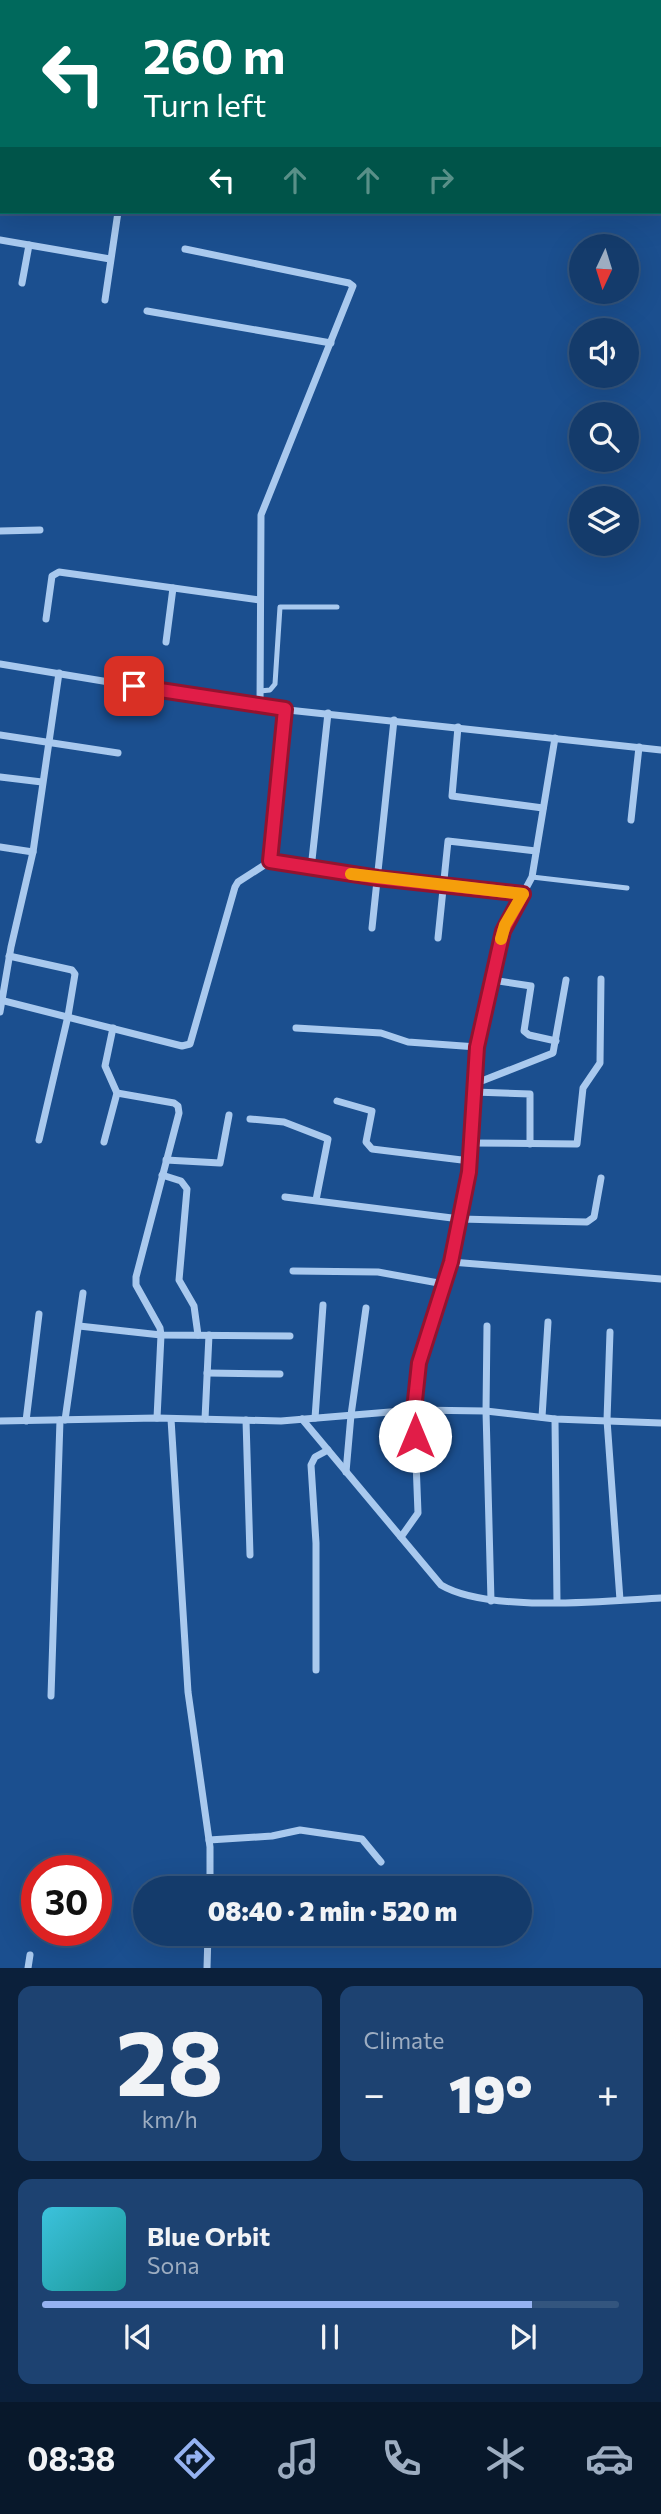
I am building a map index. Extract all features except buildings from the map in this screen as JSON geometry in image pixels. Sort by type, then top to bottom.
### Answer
[{"type":"street","points":[[105,300],[118,214]]},
{"type":"street","points":[[0,240],[110,260]]},
{"type":"street","points":[[22,283],[29,245]]},
{"type":"street","points":[[185,248],[353,286],[264,502],[260,527],[260,707]]},
{"type":"street","points":[[147,311],[331,343]]},
{"type":"street","points":[[0,531],[40,530]]},
{"type":"street","points":[[46,619],[54,573],[260,600]]},
{"type":"street","points":[[166,642],[173,588]]},
{"type":"street","points":[[0,664],[260,707],[661,750]]},
{"type":"street","points":[[0,1012],[9,956],[33,852],[59,674]]},
{"type":"street","points":[[270,861],[285,709]]},
{"type":"street","points":[[311,869],[328,713]]},
{"type":"street","points":[[372,928],[394,720]]},
{"type":"street","points":[[458,727],[452,796],[543,808]]},
{"type":"street","points":[[0,734],[118,753]]},
{"type":"street","points":[[401,1537],[418,1513],[414,1410],[421,1356],[451,1262],[460,1219],[470,1161],[477,1047],[503,931],[532,877],[555,738]]},
{"type":"street","points":[[631,820],[639,747]]},
{"type":"street","points":[[0,777],[42,782]]},
{"type":"street","points":[[438,938],[448,841],[536,851]]},
{"type":"street","points":[[0,847],[33,852]]},
{"type":"street","points":[[1,1001],[182,1046],[190,1044],[235,887],[242,879],[270,861],[378,878],[523,894]]},
{"type":"street","points":[[0,945],[11,947]]},
{"type":"street","points":[[9,956],[75,972],[68,1016],[39,1140]]},
{"type":"street","points":[[471,1143],[573,1145],[578,1141],[583,1088],[600,1063],[601,979]]},
{"type":"street","points":[[492,980],[531,986],[524,1031],[529,1035],[556,1041]]},
{"type":"street","points":[[474,1088],[553,1053],[566,980]]},
{"type":"street","points":[[104,1142],[117,1093],[104,1066],[113,1028]]},
{"type":"street","points":[[296,1028],[387,1034],[408,1042],[477,1047]]},
{"type":"street","points":[[474,1088],[530,1094],[530,1144]]},
{"type":"street","points":[[117,1093],[174,1103],[178,1106],[179,1113],[136,1278],[136,1285],[162,1335],[157,1418]]},
{"type":"street","points":[[337,1101],[372,1111],[366,1142],[372,1149],[470,1161]]},
{"type":"street","points":[[166,1160],[220,1163],[229,1115]]},
{"type":"street","points":[[250,1119],[284,1122],[328,1139],[316,1200]]},
{"type":"street","points":[[162,1175],[181,1181],[187,1189],[179,1280],[194,1306],[198,1335]]},
{"type":"street","points":[[285,1197],[460,1219],[587,1222],[594,1217],[601,1178]]},
{"type":"street","points":[[451,1262],[661,1279]]},
{"type":"street","points":[[293,1271],[378,1272],[444,1284]]},
{"type":"street","points":[[51,1696],[63,1420],[83,1293]]},
{"type":"street","points":[[315,1418],[323,1305]]},
{"type":"street","points":[[346,1472],[366,1308]]},
{"type":"street","points":[[26,1421],[39,1314]]},
{"type":"street","points":[[542,1417],[548,1322]]},
{"type":"street","points":[[79,1326],[162,1335],[290,1336]]},
{"type":"street","points":[[488,1326],[486,1411],[491,1601]]},
{"type":"street","points":[[610,1332],[607,1420],[620,1600]]},
{"type":"street","points":[[205,1419],[209,1335]]},
{"type":"street","points":[[207,1373],[280,1374]]},
{"type":"street","points":[[0,1422],[157,1418],[302,1419],[414,1410],[486,1411],[555,1419],[661,1423]]},
{"type":"street","points":[[171,1419],[188,1692],[209,1840],[210,1876]]},
{"type":"street","points":[[302,1419],[441,1585],[455,1592],[491,1601],[556,1602],[661,1598]]},
{"type":"street","points":[[555,1419],[556,1602]]},
{"type":"street","points":[[246,1420],[250,1555]]},
{"type":"street","points":[[316,1670],[316,1543],[311,1465],[315,1457],[328,1450]]},
{"type":"street","points":[[209,1840],[272,1836],[306,1830],[362,1839],[381,1862]]},
{"type":"street","points":[[207,1968],[208,1946]]},
{"type":"street","points":[[28,1968],[30,1955]]},
{"type":"lane","points":[[260,691],[270,690],[275,684],[280,607],[337,607]]},
{"type":"lane","points":[[532,877],[627,888]]},
{"type":"slow traffic","points":[[351,874],[523,894],[505,925],[501,939]]},
{"type":"route","points":[[134,686],[285,709],[270,861],[378,878],[523,894],[503,931],[477,1047],[469,1172],[451,1262],[419,1363],[414,1410],[415,1436]]}]
